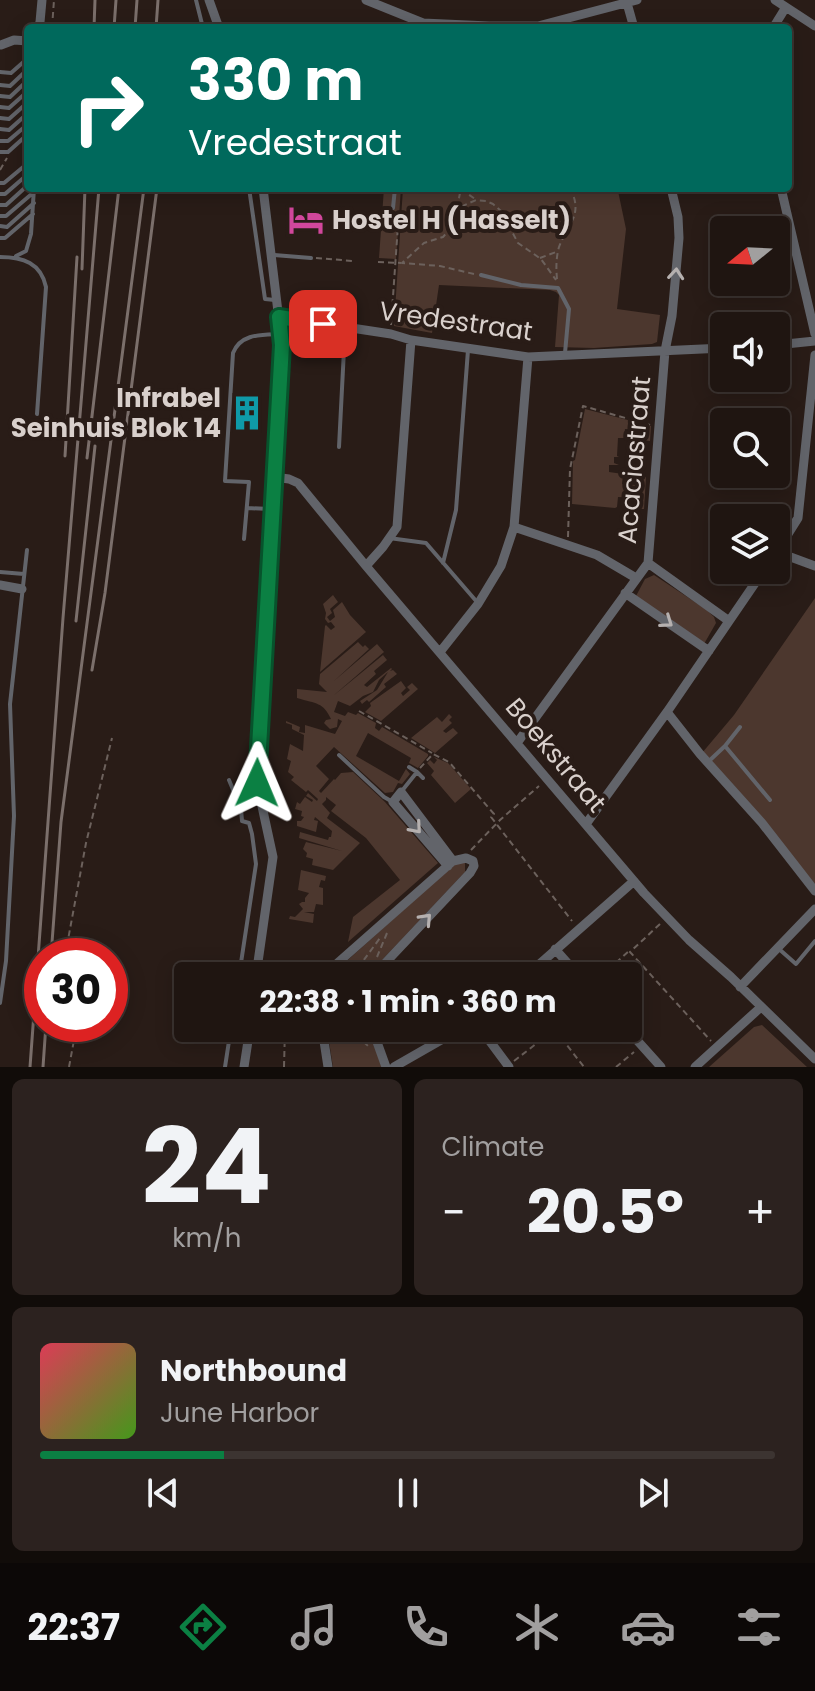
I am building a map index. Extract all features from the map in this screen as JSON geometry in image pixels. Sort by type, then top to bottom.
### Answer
[{"type":"street","points":[[39,24],[42,0]]},
{"type":"street","points":[[209,0],[218,24]]},
{"type":"street","points":[[775,0],[815,26]]},
{"type":"street","points":[[546,24],[632,2],[634,24]]},
{"type":"street","points":[[369,3],[423,23],[440,24]]},
{"type":"street","points":[[775,24],[786,7]]},
{"type":"street","points":[[0,56],[0,44],[24,41]]},
{"type":"street","points":[[258,962],[273,857],[256,776],[281,334],[264,192]]},
{"type":"street","name":"Acaciastraat","points":[[517,743],[648,563],[665,351],[672,316],[679,238],[672,192]]},
{"type":"street","points":[[782,192],[815,334]]},
{"type":"street","name":"Vredestraat","points":[[279,317],[528,357],[710,349]]},
{"type":"street","points":[[366,566],[397,527],[411,340]]},
{"type":"street","points":[[790,344],[815,341]]},
{"type":"street","points":[[790,531],[798,518],[815,355]]},
{"type":"street","points":[[440,652],[478,604],[501,566],[514,527],[528,357]]},
{"type":"street","name":"Boekstraat","points":[[274,477],[298,483],[666,917],[815,1059]]},
{"type":"street","points":[[514,527],[597,555],[636,578]]},
{"type":"street","points":[[790,557],[815,566]]},
{"type":"street","points":[[648,563],[729,621]]},
{"type":"street","points":[[586,824],[754,584]]},
{"type":"street","points":[[0,585],[22,589]]},
{"type":"street","points":[[625,593],[709,651]]},
{"type":"street","points":[[667,712],[762,823],[815,891]]},
{"type":"street","points":[[401,792],[451,864],[393,802],[401,792]]},
{"type":"street","points":[[338,962],[451,864],[466,858],[473,861],[470,873],[386,962]]},
{"type":"street","points":[[541,962],[634,881]]},
{"type":"street","points":[[740,987],[815,909]]},
{"type":"street","points":[[555,949],[567,962]]},
{"type":"street","points":[[695,1067],[761,1007]]},
{"type":"street","points":[[244,1067],[248,1042]]},
{"type":"street","points":[[324,1042],[328,1067]]},
{"type":"street","points":[[377,1042],[386,1067]]},
{"type":"street","points":[[394,1067],[438,1042]]},
{"type":"street","points":[[490,1042],[508,1066]]},
{"type":"street","points":[[638,1042],[661,1067]]},
{"type":"lane","points":[[196,0],[202,24]]},
{"type":"lane","points":[[0,72],[11,73],[24,62]]},
{"type":"lane","points":[[0,85],[10,86],[24,73]]},
{"type":"lane","points":[[0,96],[10,97],[24,84]]},
{"type":"lane","points":[[0,107],[9,108],[24,95]]},
{"type":"lane","points":[[0,118],[9,119],[24,106]]},
{"type":"lane","points":[[0,129],[9,130],[24,117]]},
{"type":"lane","points":[[0,141],[8,141],[24,127]]},
{"type":"lane","points":[[0,152],[8,152],[24,138]]},
{"type":"lane","points":[[0,183],[24,166]]},
{"type":"lane","points":[[0,194],[5,194],[24,177]]},
{"type":"lane","points":[[0,205],[6,205],[24,189]]},
{"type":"lane","points":[[0,216],[6,216],[32,192]]},
{"type":"lane","points":[[14,257],[26,251],[30,240],[34,192]]},
{"type":"lane","points":[[250,192],[265,299],[277,300]]},
{"type":"lane","points":[[393,208],[395,192]]},
{"type":"lane","points":[[0,226],[7,227],[34,203]]},
{"type":"lane","points":[[0,238],[5,238],[33,214]]},
{"type":"lane","points":[[272,255],[311,258]]},
{"type":"lane","points":[[0,257],[31,262],[45,278],[37,414]]},
{"type":"lane","points":[[481,275],[521,285],[558,288],[569,309],[565,356]]},
{"type":"lane","points":[[339,447],[345,327]]},
{"type":"lane","points":[[244,539],[249,482],[225,481],[233,353],[244,338],[281,334]]},
{"type":"lane","points":[[443,563],[456,510],[468,348]]},
{"type":"lane","points":[[246,508],[272,509]]},
{"type":"lane","points":[[389,538],[426,543],[478,604]]},
{"type":"lane","points":[[0,1003],[6,961],[14,816],[10,704],[27,550]]},
{"type":"lane","points":[[0,572],[24,574]]},
{"type":"lane","points":[[707,762],[740,727]]},
{"type":"lane","points":[[725,746],[770,800]]},
{"type":"lane","points":[[339,755],[393,802]]},
{"type":"lane","points":[[409,767],[423,778]]},
{"type":"lane","points":[[401,792],[417,772]]},
{"type":"lane","points":[[229,780],[241,809],[242,821],[249,823],[256,864],[241,962]]},
{"type":"lane","points":[[779,949],[796,964],[815,941]]},
{"type":"lane","points":[[225,1067],[229,1042]]},
{"type":"path","points":[[52,24],[54,0]]},
{"type":"path","points":[[0,170],[8,155]]},
{"type":"path","points":[[402,263],[424,243],[443,237],[450,229],[460,192]]},
{"type":"path","points":[[466,192],[477,200]]},
{"type":"path","points":[[558,288],[558,251],[576,210],[572,192]]},
{"type":"path","points":[[456,209],[477,200],[486,201],[501,211],[513,237],[539,258],[557,281]]},
{"type":"path","points":[[391,334],[400,202]]},
{"type":"path","points":[[539,258],[558,251]]},
{"type":"path","points":[[311,258],[353,261]]},
{"type":"path","points":[[378,262],[440,266],[481,275]]},
{"type":"path","points":[[568,545],[570,469],[583,406],[658,428]]},
{"type":"path","points":[[359,711],[449,762],[494,814],[491,817],[496,824],[578,929]]},
{"type":"path","points":[[68,938],[86,843],[112,738]]},
{"type":"path","points":[[417,772],[433,754]]},
{"type":"path","points":[[466,858],[496,824],[547,779]]},
{"type":"path","points":[[616,962],[666,917]]},
{"type":"path","points":[[362,962],[390,925],[378,954]]},
{"type":"path","points":[[630,952],[717,1048]]},
{"type":"path","points":[[69,1067],[74,1042]]},
{"type":"path","points":[[284,1067],[285,1042]]},
{"type":"path","points":[[364,1042],[375,1052],[381,1053]]},
{"type":"path","points":[[508,1066],[538,1042]]},
{"type":"path","points":[[564,1042],[584,1067]]},
{"type":"path","points":[[616,1067],[642,1046]]},
{"type":"shaded area","points":[[384,192],[401,192],[396,259],[379,258]]},
{"type":"shaded area","points":[[403,192],[618,192],[626,229],[617,309],[660,315],[657,342],[652,344],[555,347],[559,295],[556,292],[439,285],[432,333],[394,326]]},
{"type":"shaded area","points":[[585,409],[651,426],[650,441],[643,440],[644,430],[625,429],[624,438],[618,438],[619,457],[614,457],[614,463],[619,465],[609,465],[609,472],[623,474],[622,484],[639,485],[640,475],[646,477],[644,509],[638,509],[638,498],[618,497],[615,508],[572,504],[573,461]]},
{"type":"shaded area","points":[[654,575],[714,617],[716,623],[704,644],[636,596],[645,579]]},
{"type":"shaded area","points":[[333,595],[338,602],[330,609],[332,613],[327,617],[330,621],[335,617],[333,610],[342,602],[366,632],[320,672],[325,626],[331,630],[335,627],[325,619],[323,604]]},
{"type":"shaded area","points":[[815,598],[815,884],[702,753],[734,715]]},
{"type":"shaded area","points":[[358,642],[369,649],[334,681],[377,644],[384,652],[333,696],[383,655],[387,660],[364,685],[367,687],[391,668],[390,671],[397,674],[369,702],[367,700],[362,704],[360,701],[377,690],[388,672],[373,692],[350,706],[338,701],[334,712],[345,716],[348,712],[358,713],[376,723],[375,728],[379,731],[382,727],[428,756],[418,768],[409,763],[411,758],[368,733],[356,756],[399,781],[406,769],[410,774],[402,784],[398,783],[393,792],[385,793],[334,747],[316,766],[329,779],[319,791],[321,793],[341,773],[353,772],[385,802],[438,863],[348,942],[353,917],[400,880],[366,838],[331,811],[336,805],[326,797],[322,804],[330,813],[327,818],[360,843],[333,870],[312,865],[313,859],[306,857],[303,849],[306,842],[342,851],[299,838],[300,832],[328,840],[332,831],[315,817],[314,820],[318,821],[316,832],[297,826],[297,821],[304,817],[301,816],[302,811],[295,809],[297,802],[300,804],[305,797],[312,802],[306,796],[308,793],[318,799],[291,780],[294,777],[288,772],[291,761],[287,759],[290,744],[303,751],[304,735],[292,729],[286,721],[300,727],[299,732],[305,733],[305,725],[335,734],[342,721],[338,719],[337,727],[330,729],[324,723],[331,719],[325,709],[297,698],[297,689],[327,692],[319,684],[320,674]]},
{"type":"shaded area","points":[[401,681],[406,688],[401,693],[403,696],[412,683],[418,689],[381,721],[365,712],[370,703]]},
{"type":"shaded area","points":[[449,714],[452,723],[443,731],[446,733],[453,728],[458,733],[435,753],[411,738],[437,717],[442,722]]},
{"type":"shaded area","points":[[434,757],[448,763],[471,789],[455,803],[431,775],[434,771],[427,763],[430,760],[434,764],[437,760]]},
{"type":"shaded area","points":[[458,861],[465,863],[465,872],[380,962],[346,962]]},
{"type":"shaded area","points":[[301,870],[326,876],[319,887],[323,888],[323,905],[316,904],[314,912],[304,912],[314,914],[313,923],[289,919],[303,909],[299,904],[305,902],[309,893],[298,890]]},
{"type":"shaded area","points":[[762,1025],[807,1067],[709,1067],[754,1027]]},
{"type":"shaded area","points":[[329,1042],[373,1042],[382,1067],[333,1067]]},
{"type":"railway","points":[[94,24],[95,0]]},
{"type":"railway","points":[[114,24],[116,0]]},
{"type":"railway","points":[[135,24],[137,0]]},
{"type":"railway","points":[[156,24],[158,0]]},
{"type":"railway","points":[[82,269],[85,192]]},
{"type":"railway","points":[[30,1067],[99,192]]},
{"type":"railway","points":[[87,458],[119,192]]},
{"type":"railway","points":[[52,938],[61,822],[143,192]]},
{"type":"railway","points":[[92,670],[105,593],[156,192]]},
{"type":"railway","points":[[65,456],[77,257]]},
{"type":"railway","points":[[76,621],[95,446]]},
{"type":"railway","points":[[43,1067],[45,1042]]},
{"type":"place","name":"Hostel H (Hasselt)","points":[[306,220]]},
{"type":"place","name":"Infrabel Seinhuis Blok 14","points":[[247,413]]},
{"type":"route","points":[[257,783],[282,345],[279,317],[323,324]]}]
